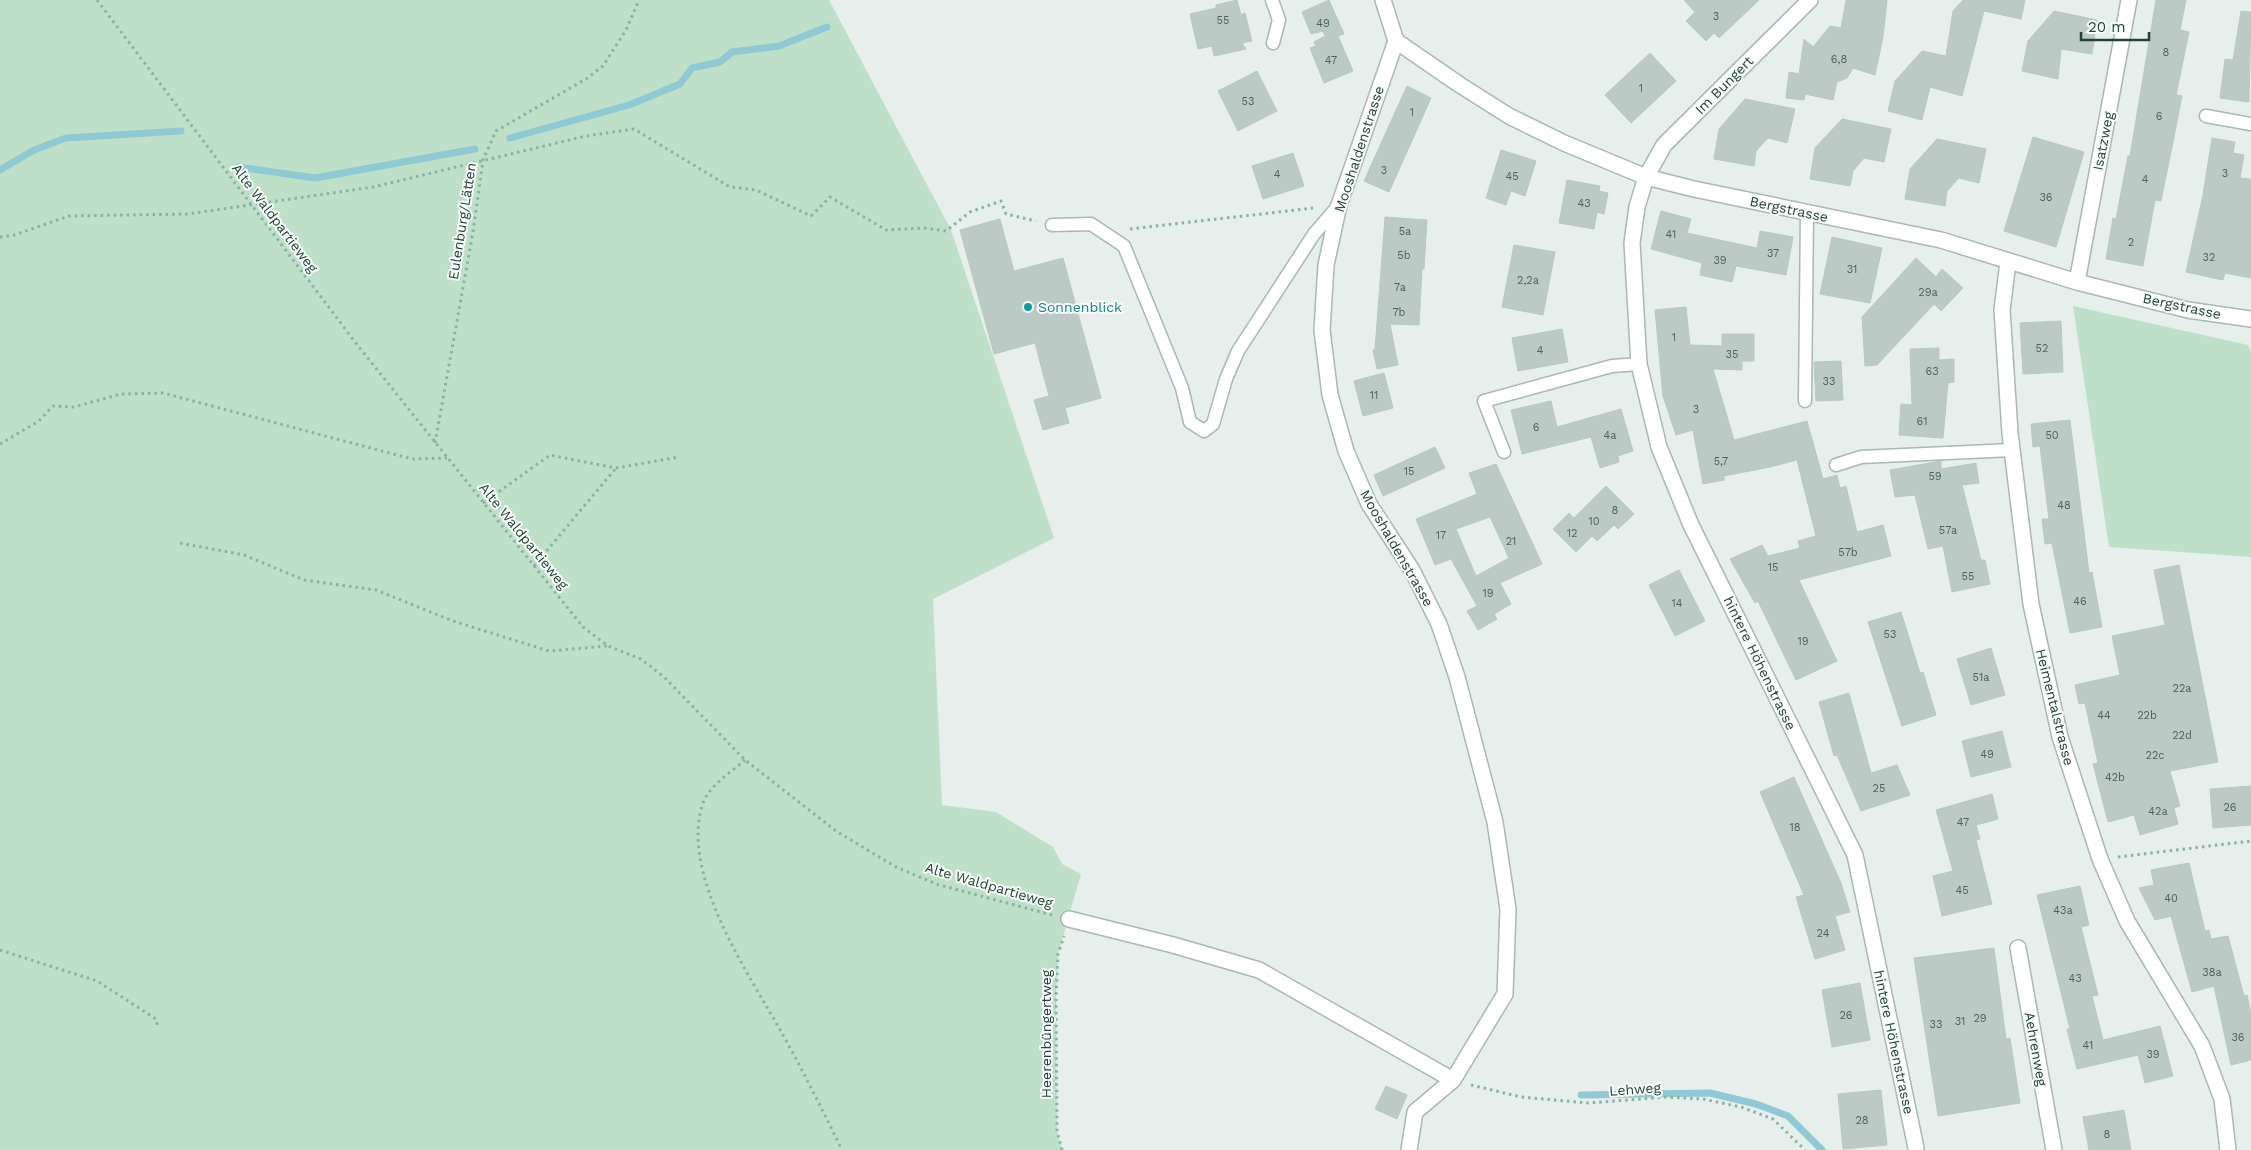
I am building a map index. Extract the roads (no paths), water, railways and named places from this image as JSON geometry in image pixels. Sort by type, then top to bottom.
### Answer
[{"type":"street","points":[[1384,0],[1396,41]]},
{"type":"street","name":"Im Bungert","points":[[1646,177],[1664,144],[1810,0]]},
{"type":"street","name":"Isatzweg","points":[[2077,282],[2129,0]]},
{"type":"street","name":"Bergstrasse","points":[[1396,41],[1509,116],[1564,143],[1646,177],[1694,189],[1941,240],[2077,282],[2188,310],[2251,319]]},
{"type":"street","name":"Mooshaldenstrasse","points":[[1396,41],[1338,205],[1326,266],[1322,330],[1330,395],[1346,451],[1369,504],[1412,570],[1439,624],[1457,677],[1495,822],[1508,909],[1505,994],[1453,1080],[1416,1112],[1409,1150]]},
{"type":"street","name":"hintere Höhenstrasse","points":[[1646,177],[1638,207],[1632,243],[1639,364],[1659,447],[1691,524],[1855,855],[1916,1148]]},
{"type":"street","name":"Heimentalstrasse","points":[[2008,262],[2002,310],[2012,450],[2033,613],[2060,737],[2100,859],[2127,922],[2202,1046],[2222,1099],[2228,1150]]},
{"type":"street","points":[[1069,919],[1173,945],[1259,970],[1453,1080]]},
{"type":"street","name":"Aehrenweg","points":[[2018,948],[2054,1150]]},
{"type":"lane","points":[[1272,0],[1279,20],[1273,44]]},
{"type":"lane","points":[[2206,116],[2251,124]]},
{"type":"lane","points":[[1052,225],[1092,224],[1124,246],[1182,388],[1190,422],[1204,431],[1213,424],[1226,379],[1238,350],[1314,234],[1338,205]]},
{"type":"lane","points":[[1805,401],[1807,213]]},
{"type":"lane","points":[[1504,452],[1484,401],[1612,366],[1639,364]]},
{"type":"lane","points":[[1836,465],[1861,457],[2012,450]]},
{"type":"waterway","points":[[510,138],[629,105],[680,84],[692,68],[720,62],[732,52],[779,46],[827,27]]},
{"type":"waterway","points":[[0,170],[34,150],[66,138],[181,131]]},
{"type":"waterway","points":[[238,167],[315,178],[475,149]]},
{"type":"waterway","points":[[1581,1095],[1710,1093],[1756,1104],[1788,1116],[1822,1150]]},
{"type":"place","name":"Sonnenblick","points":[[1028,307]]}]
